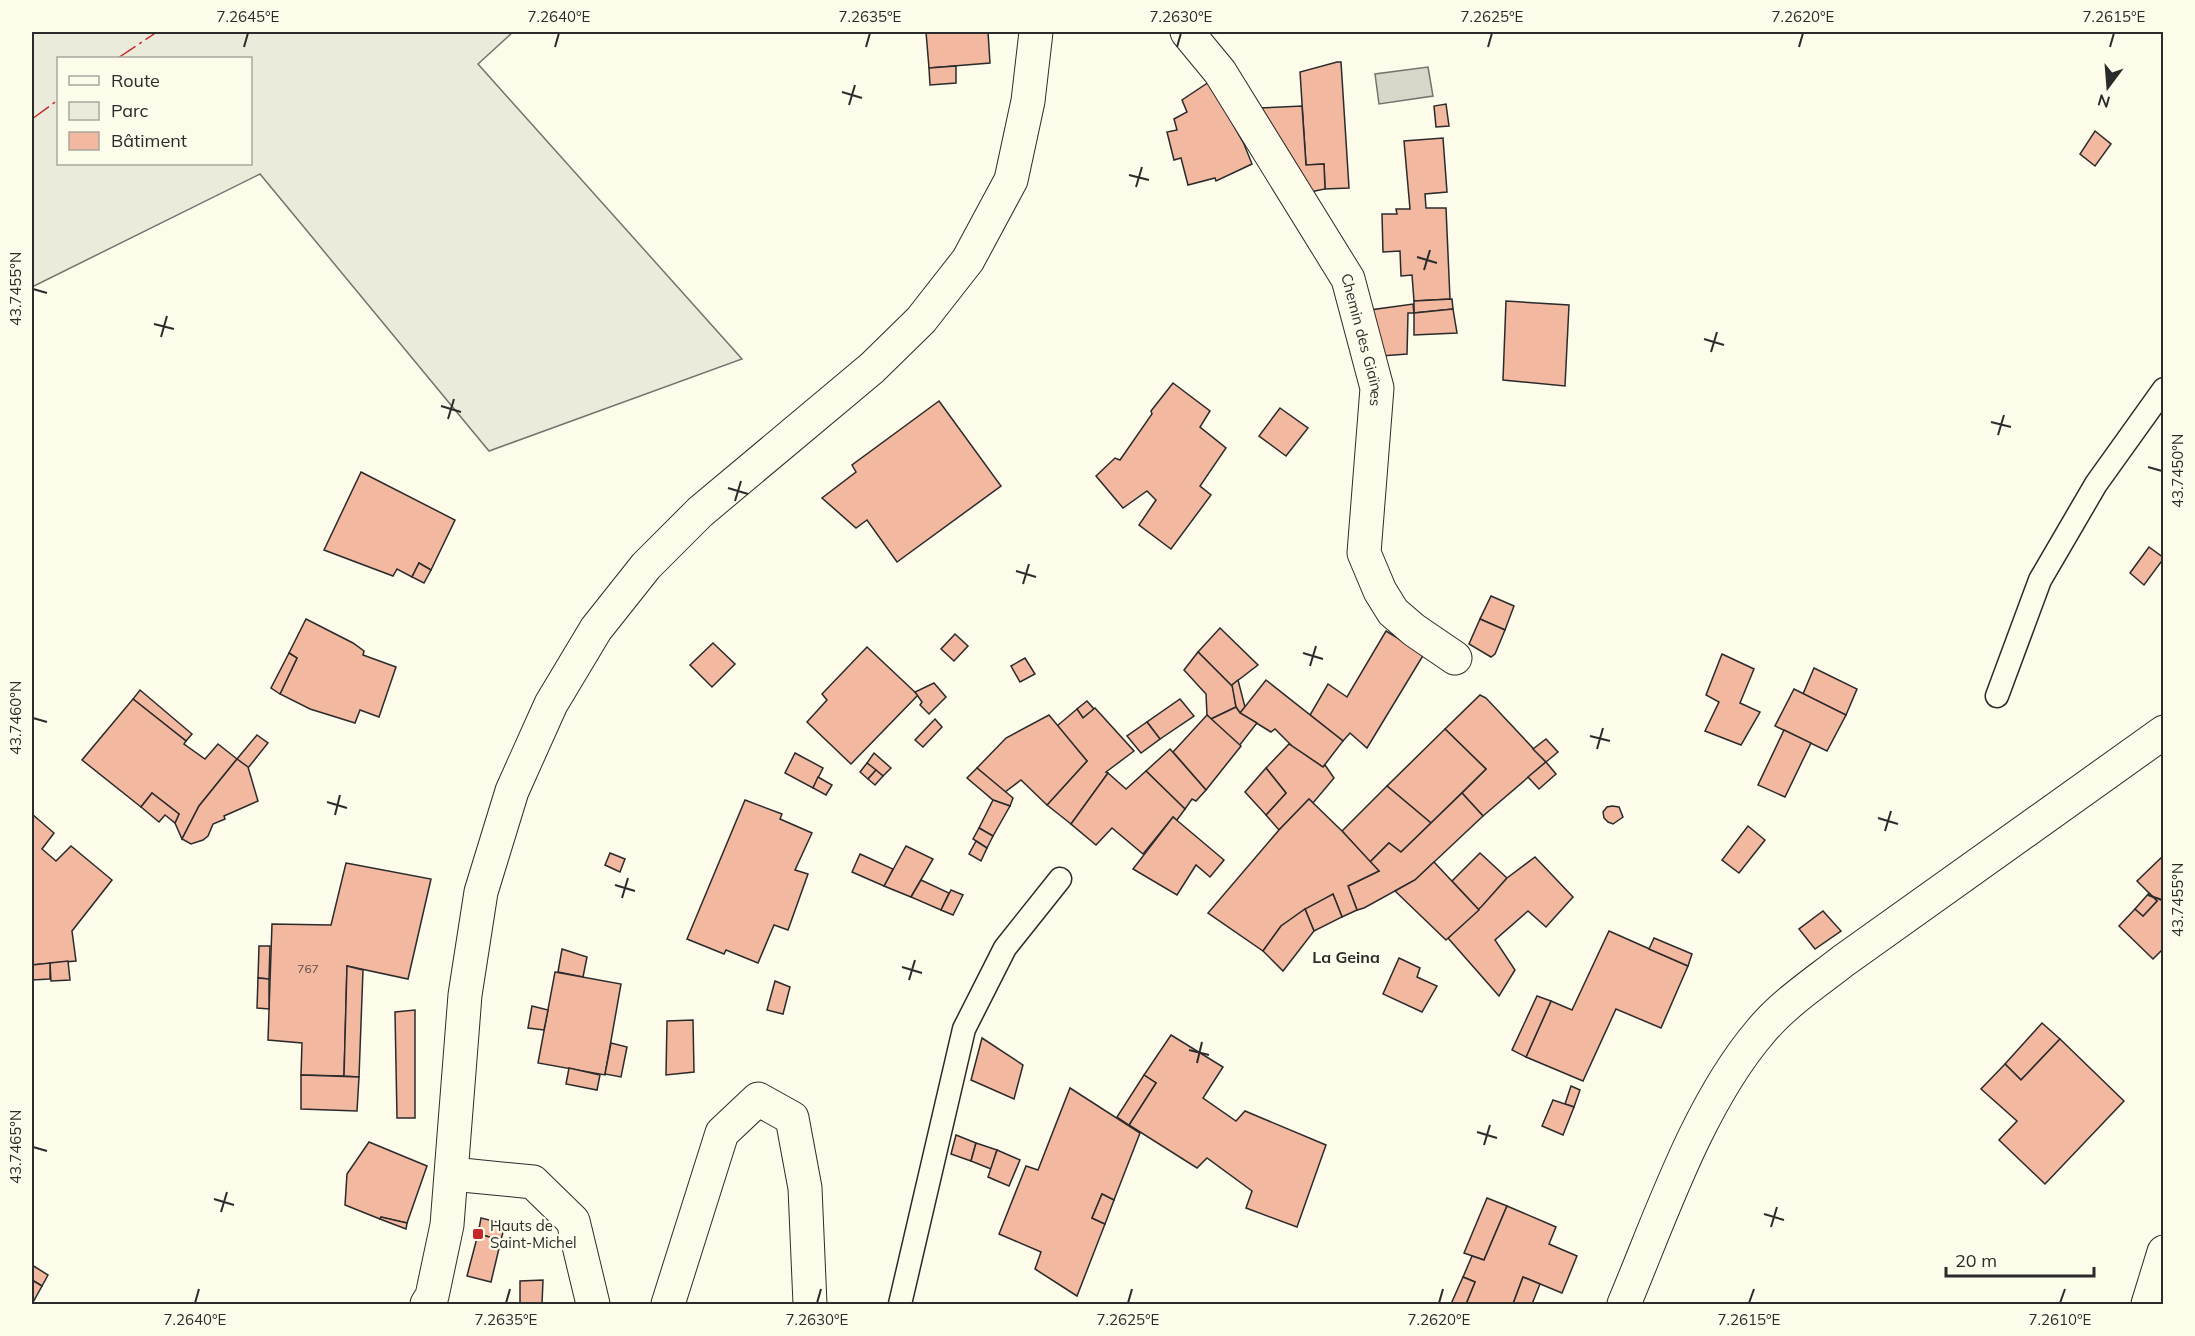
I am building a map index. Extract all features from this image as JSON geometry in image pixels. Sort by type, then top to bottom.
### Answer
[{"type":"street","points":[[427,1305],[432,1296],[441,1261],[447,1225],[465,995],[480,892],[513,791],[551,704],[596,629],[646,566],[699,512],[872,368],[921,320],[968,260],[1011,180],[1028,101],[1036,32]]},
{"type":"street","name":"Chemin des Giaïnes","points":[[1187,32],[1220,72],[1348,279],[1377,388],[1364,553],[1380,591],[1393,612],[1414,630],[1455,658]]},
{"type":"street","points":[[1624,1305],[1695,1136],[1717,1095],[1760,1031],[1801,993],[1843,961],[2163,732]]},
{"type":"street","points":[[668,1305],[722,1133],[758,1099],[792,1118],[805,1188],[810,1305]]},
{"type":"street","points":[[452,1174],[533,1182],[573,1221],[593,1305]]},
{"type":"street","points":[[2148,1305],[2163,1252]]},
{"type":"lane","points":[[1997,696],[2040,580],[2096,484],[2163,389]]},
{"type":"lane","points":[[900,1305],[964,1029],[1005,948],[1060,879]]},
{"type":"green space","points":[[32,32],[513,32],[478,64],[742,359],[489,451],[260,174],[32,287]]},
{"type":"shaded area","points":[[1428,67],[1433,96],[1379,104],[1375,74]]},
{"type":"building","points":[[926,32],[988,32],[990,63],[929,68]]},
{"type":"building","points":[[1341,62],[1349,188],[1325,189],[1324,164],[1306,165],[1300,72]]},
{"type":"building","points":[[956,66],[956,83],[930,85],[929,68]]},
{"type":"building","points":[[1209,82],[1244,144],[1252,164],[1216,181],[1215,178],[1188,185],[1181,158],[1174,160],[1167,132],[1177,130],[1174,119],[1187,112],[1182,100]]},
{"type":"building","points":[[1446,104],[1449,126],[1436,127],[1434,106]]},
{"type":"building","points":[[1302,106],[1306,165],[1324,164],[1325,189],[1315,191],[1306,199],[1259,108]]},
{"type":"building","points":[[2095,131],[2111,144],[2095,166],[2080,154]]},
{"type":"building","points":[[1443,138],[1447,192],[1425,194],[1426,208],[1446,208],[1450,299],[1414,301],[1412,275],[1401,276],[1400,251],[1383,252],[1382,214],[1397,214],[1396,209],[1410,209],[1404,141]]},
{"type":"building","points":[[1452,299],[1453,309],[1414,313],[1414,301]]},
{"type":"building","points":[[1506,301],[1569,305],[1565,386],[1503,380]]},
{"type":"building","points":[[1413,304],[1414,313],[1408,313],[1407,354],[1381,356],[1370,310]]},
{"type":"building","points":[[1453,309],[1457,333],[1414,335],[1414,313]]},
{"type":"building","points":[[1173,383],[1210,411],[1200,427],[1226,448],[1200,486],[1211,495],[1171,549],[1139,525],[1156,500],[1147,491],[1123,508],[1096,476],[1115,458],[1120,460],[1152,414],[1151,411]]},
{"type":"building","points":[[939,401],[1001,486],[897,562],[867,520],[856,528],[822,498],[856,472],[852,465]]},
{"type":"building","points":[[1280,408],[1308,428],[1286,456],[1259,436]]},
{"type":"building","points":[[361,472],[455,520],[431,570],[419,563],[412,577],[397,569],[393,576],[324,550]]},
{"type":"building","points":[[2149,547],[2164,558],[2144,585],[2130,573]]},
{"type":"building","points":[[419,563],[431,570],[424,583],[412,577]]},
{"type":"building","points":[[1491,596],[1514,606],[1505,630],[1480,619]]},
{"type":"building","points":[[306,619],[353,643],[364,651],[363,655],[396,667],[379,717],[360,710],[355,723],[310,709],[280,694],[297,658],[289,653]]},
{"type":"building","points":[[1480,619],[1505,630],[1495,654],[1491,657],[1469,644]]},
{"type":"building","points":[[1220,628],[1258,665],[1232,685],[1233,687],[1198,652]]},
{"type":"building","points":[[1386,631],[1424,654],[1367,748],[1350,733],[1343,741],[1310,715],[1328,684],[1347,697]]},
{"type":"building","points":[[955,634],[968,646],[954,661],[941,649]]},
{"type":"building","points":[[713,643],[735,664],[712,687],[690,665]]},
{"type":"building","points":[[867,647],[918,695],[851,764],[807,722],[827,700],[822,694]]},
{"type":"building","points":[[1198,652],[1233,687],[1236,707],[1211,719],[1207,715],[1206,694],[1184,670]]},
{"type":"building","points":[[289,653],[297,658],[280,694],[271,688]]},
{"type":"building","points":[[1722,654],[1754,669],[1740,703],[1760,712],[1741,745],[1705,731],[1719,702],[1706,695]]},
{"type":"building","points":[[1025,658],[1035,674],[1020,682],[1011,666]]},
{"type":"building","points":[[1814,668],[1857,689],[1846,715],[1803,694]]},
{"type":"building","points":[[1238,680],[1245,707],[1240,713],[1236,707],[1232,685]]},
{"type":"building","points":[[1266,680],[1343,741],[1323,767],[1292,746],[1275,729],[1271,732],[1240,713]]},
{"type":"building","points":[[934,683],[946,697],[929,714],[920,705],[922,702],[915,692]]},
{"type":"building","points":[[1794,689],[1846,715],[1827,751],[1775,726]]},
{"type":"building","points":[[140,690],[192,734],[186,741],[133,699]]},
{"type":"building","points":[[1480,695],[1486,698],[1546,762],[1483,816],[1462,793],[1486,769],[1445,729]]},
{"type":"building","points":[[133,699],[186,741],[184,744],[205,759],[218,744],[237,759],[199,806],[182,839],[175,823],[179,814],[152,793],[141,807],[82,760]]},
{"type":"building","points":[[1180,699],[1194,716],[1160,739],[1147,722]]},
{"type":"building","points":[[1087,701],[1094,709],[1083,718],[1077,709]]},
{"type":"building","points":[[1236,707],[1240,713],[1257,723],[1239,746],[1211,719]]},
{"type":"building","points":[[1095,708],[1134,751],[1106,772],[1108,773],[1071,824],[1047,805],[1087,761],[1057,726],[1077,709],[1083,718]]},
{"type":"building","points":[[1049,715],[1087,761],[1047,805],[1021,780],[1005,792],[977,768],[1006,738]]},
{"type":"building","points":[[1207,715],[1241,746],[1206,790],[1173,752]]},
{"type":"building","points":[[935,719],[942,727],[923,747],[915,740]]},
{"type":"building","points":[[1147,722],[1160,739],[1141,753],[1127,736]]},
{"type":"building","points":[[1445,729],[1486,769],[1431,823],[1387,786]]},
{"type":"building","points":[[1784,730],[1811,743],[1785,797],[1758,785]]},
{"type":"building","points":[[257,735],[268,743],[248,768],[237,759]]},
{"type":"building","points":[[1546,739],[1558,752],[1546,762],[1533,749]]},
{"type":"building","points":[[1289,744],[1323,767],[1325,765],[1334,778],[1313,803],[1309,799],[1279,830],[1266,815],[1286,793],[1266,768]]},
{"type":"building","points":[[1170,749],[1206,790],[1196,801],[1192,799],[1185,809],[1146,771]]},
{"type":"building","points":[[795,753],[823,768],[813,788],[785,773]]},
{"type":"building","points":[[874,753],[891,768],[883,776],[867,763]]},
{"type":"building","points":[[237,759],[248,767],[258,801],[224,816],[225,819],[213,824],[208,836],[203,840],[191,844],[182,839],[199,806]]},
{"type":"building","points":[[1546,762],[1556,774],[1539,789],[1528,777]]},
{"type":"building","points":[[867,763],[876,770],[868,779],[860,772]]},
{"type":"building","points":[[977,768],[1013,798],[1010,806],[993,800],[967,778]]},
{"type":"building","points":[[1266,768],[1286,793],[1266,815],[1245,792]]},
{"type":"building","points":[[876,770],[883,776],[875,785],[868,779]]},
{"type":"building","points":[[1146,771],[1185,809],[1177,820],[1173,817],[1143,854],[1112,828],[1096,845],[1071,824],[1108,773],[1126,789]]},
{"type":"building","points":[[818,777],[832,785],[826,795],[813,788]]},
{"type":"building","points":[[1387,786],[1431,823],[1401,852],[1389,843],[1370,862],[1342,831]]},
{"type":"building","points":[[152,793],[179,814],[175,823],[165,815],[159,822],[141,807]]},
{"type":"building","points":[[1462,793],[1483,816],[1415,880],[1357,910],[1348,886],[1379,871],[1370,862],[1389,843],[1401,852]]},
{"type":"building","points":[[1309,799],[1379,871],[1348,886],[1357,910],[1342,917],[1333,894],[1281,926],[1263,951],[1208,913],[1279,830]]},
{"type":"building","points":[[745,800],[782,814],[780,819],[812,833],[795,870],[808,874],[788,930],[774,925],[758,963],[726,950],[724,954],[687,939]]},
{"type":"building","points":[[993,800],[1010,806],[993,836],[979,828]]},
{"type":"building","points":[[1607,807],[1619,807],[1623,817],[1613,824],[1604,818],[1603,812]]},
{"type":"building","points":[[32,814],[54,833],[42,849],[56,861],[71,846],[112,880],[72,931],[76,961],[32,965]]},
{"type":"building","points":[[1173,817],[1224,860],[1210,877],[1196,865],[1177,895],[1133,869]]},
{"type":"building","points":[[1748,826],[1765,840],[1739,873],[1722,860]]},
{"type":"building","points":[[979,828],[993,836],[987,848],[973,839]]},
{"type":"building","points":[[976,841],[987,848],[981,861],[969,854]]},
{"type":"building","points":[[906,846],[933,859],[911,897],[884,886]]},
{"type":"building","points":[[610,853],[625,859],[620,872],[605,865]]},
{"type":"building","points":[[1480,853],[1507,878],[1479,910],[1452,881]]},
{"type":"building","points":[[860,854],[893,869],[884,886],[852,872]]},
{"type":"building","points":[[2164,855],[2164,948],[2153,959],[2119,926],[2135,909],[2143,916],[2157,901],[2137,881]]},
{"type":"building","points":[[1535,857],[1573,897],[1546,927],[1528,911],[1495,940],[1515,970],[1499,996],[1448,938],[1482,906],[1507,878]]},
{"type":"building","points":[[1434,862],[1479,910],[1446,940],[1395,891],[1415,880]]},
{"type":"building","points":[[346,863],[431,879],[408,979],[347,966],[344,1076],[301,1075],[302,1043],[268,1040],[272,924],[331,925]]},
{"type":"building","points":[[921,880],[949,893],[941,910],[911,897]]},
{"type":"building","points":[[951,890],[963,895],[953,915],[941,910]]},
{"type":"building","points":[[2149,893],[2157,901],[2143,916],[2135,909]]},
{"type":"building","points":[[1333,894],[1342,917],[1314,931],[1305,909]]},
{"type":"building","points":[[1305,909],[1314,931],[1283,971],[1263,951],[1281,926]]},
{"type":"building","points":[[1823,911],[1841,931],[1815,949],[1799,929]]},
{"type":"building","points":[[1609,931],[1688,966],[1661,1028],[1616,1009],[1583,1081],[1526,1057],[1551,1001],[1572,1010]]},
{"type":"building","points":[[1654,938],[1692,954],[1688,966],[1649,949]]},
{"type":"building","points":[[259,946],[270,946],[269,979],[258,978]]},
{"type":"building","points":[[562,949],[587,957],[583,977],[558,972]]},
{"type":"building","points":[[1399,958],[1420,968],[1417,977],[1437,986],[1422,1012],[1383,994]]},
{"type":"building","points":[[68,961],[70,980],[51,981],[50,963]]},
{"type":"building","points":[[50,963],[50,979],[32,980],[32,965]]},
{"type":"building","points":[[347,966],[363,970],[359,1077],[344,1076]]},
{"type":"building","points":[[555,972],[621,984],[605,1075],[538,1063]]},
{"type":"building","points":[[258,978],[269,979],[269,1009],[257,1008]]},
{"type":"building","points":[[775,981],[790,987],[783,1014],[767,1010]]},
{"type":"building","points":[[1537,996],[1551,1001],[1526,1057],[1512,1050]]},
{"type":"building","points":[[532,1006],[548,1010],[544,1030],[528,1028]]},
{"type":"building","points":[[415,1010],[415,1118],[397,1118],[395,1012]]},
{"type":"building","points":[[693,1020],[694,1072],[666,1075],[667,1021]]},
{"type":"building","points":[[2042,1023],[2060,1039],[2021,1080],[2005,1064]]},
{"type":"building","points":[[1171,1035],[1223,1067],[1203,1098],[1236,1121],[1245,1111],[1326,1145],[1297,1227],[1246,1208],[1252,1191],[1207,1158],[1197,1168],[1129,1125],[1156,1083],[1144,1075]]},
{"type":"building","points":[[982,1038],[1023,1065],[1014,1099],[971,1080]]},
{"type":"building","points":[[2060,1039],[2124,1101],[2045,1184],[1999,1140],[2017,1121],[1981,1089],[2005,1064],[2021,1080]]},
{"type":"building","points":[[611,1043],[627,1047],[621,1077],[605,1074]]},
{"type":"building","points":[[569,1068],[600,1075],[597,1090],[566,1084]]},
{"type":"building","points":[[301,1075],[359,1077],[357,1111],[301,1109]]},
{"type":"building","points":[[1144,1075],[1156,1083],[1129,1125],[1117,1117]]},
{"type":"building","points":[[1571,1086],[1580,1090],[1574,1107],[1565,1104]]},
{"type":"building","points":[[1070,1088],[1140,1133],[1114,1200],[1102,1194],[1092,1218],[1105,1224],[1077,1296],[1035,1269],[1041,1252],[999,1234],[1026,1166],[1038,1170]]},
{"type":"building","points":[[1553,1100],[1574,1107],[1563,1135],[1542,1126]]},
{"type":"building","points":[[956,1135],[976,1143],[971,1161],[951,1154]]},
{"type":"building","points":[[369,1142],[427,1166],[407,1223],[381,1217],[380,1219],[345,1205],[347,1174]]},
{"type":"building","points":[[976,1143],[997,1150],[991,1169],[971,1161]]},
{"type":"building","points":[[997,1150],[1020,1160],[1009,1186],[988,1177]]},
{"type":"building","points":[[1102,1194],[1114,1200],[1105,1224],[1092,1218]]},
{"type":"building","points":[[1487,1198],[1507,1206],[1484,1260],[1464,1253]]},
{"type":"building","points":[[1507,1206],[1556,1227],[1549,1244],[1577,1256],[1562,1293],[1523,1277],[1513,1304],[1466,1304],[1475,1282],[1463,1277],[1472,1256],[1484,1260]]},
{"type":"building","points":[[381,1217],[407,1223],[406,1229],[380,1219]]},
{"type":"building","points":[[481,1218],[505,1224],[501,1240],[478,1234]]},
{"type":"building","points":[[478,1234],[501,1240],[491,1282],[467,1276]]},
{"type":"building","points":[[32,1265],[48,1275],[42,1286],[32,1280]]},
{"type":"building","points":[[1463,1277],[1475,1282],[1466,1304],[1451,1304]]},
{"type":"building","points":[[1523,1277],[1540,1284],[1532,1304],[1513,1304]]},
{"type":"building","points":[[32,1280],[42,1286],[32,1304]]},
{"type":"building","points":[[543,1280],[542,1304],[520,1304],[520,1281]]},
{"type":"power","points":[[120,57],[157,32]]},
{"type":"power","points":[[32,119],[57,101]]},
{"type":"place","name":"Hauts de Saint-Michel","points":[[478,1234]]},
{"type":"district","name":"La Geina","points":[[1346,957]]}]
